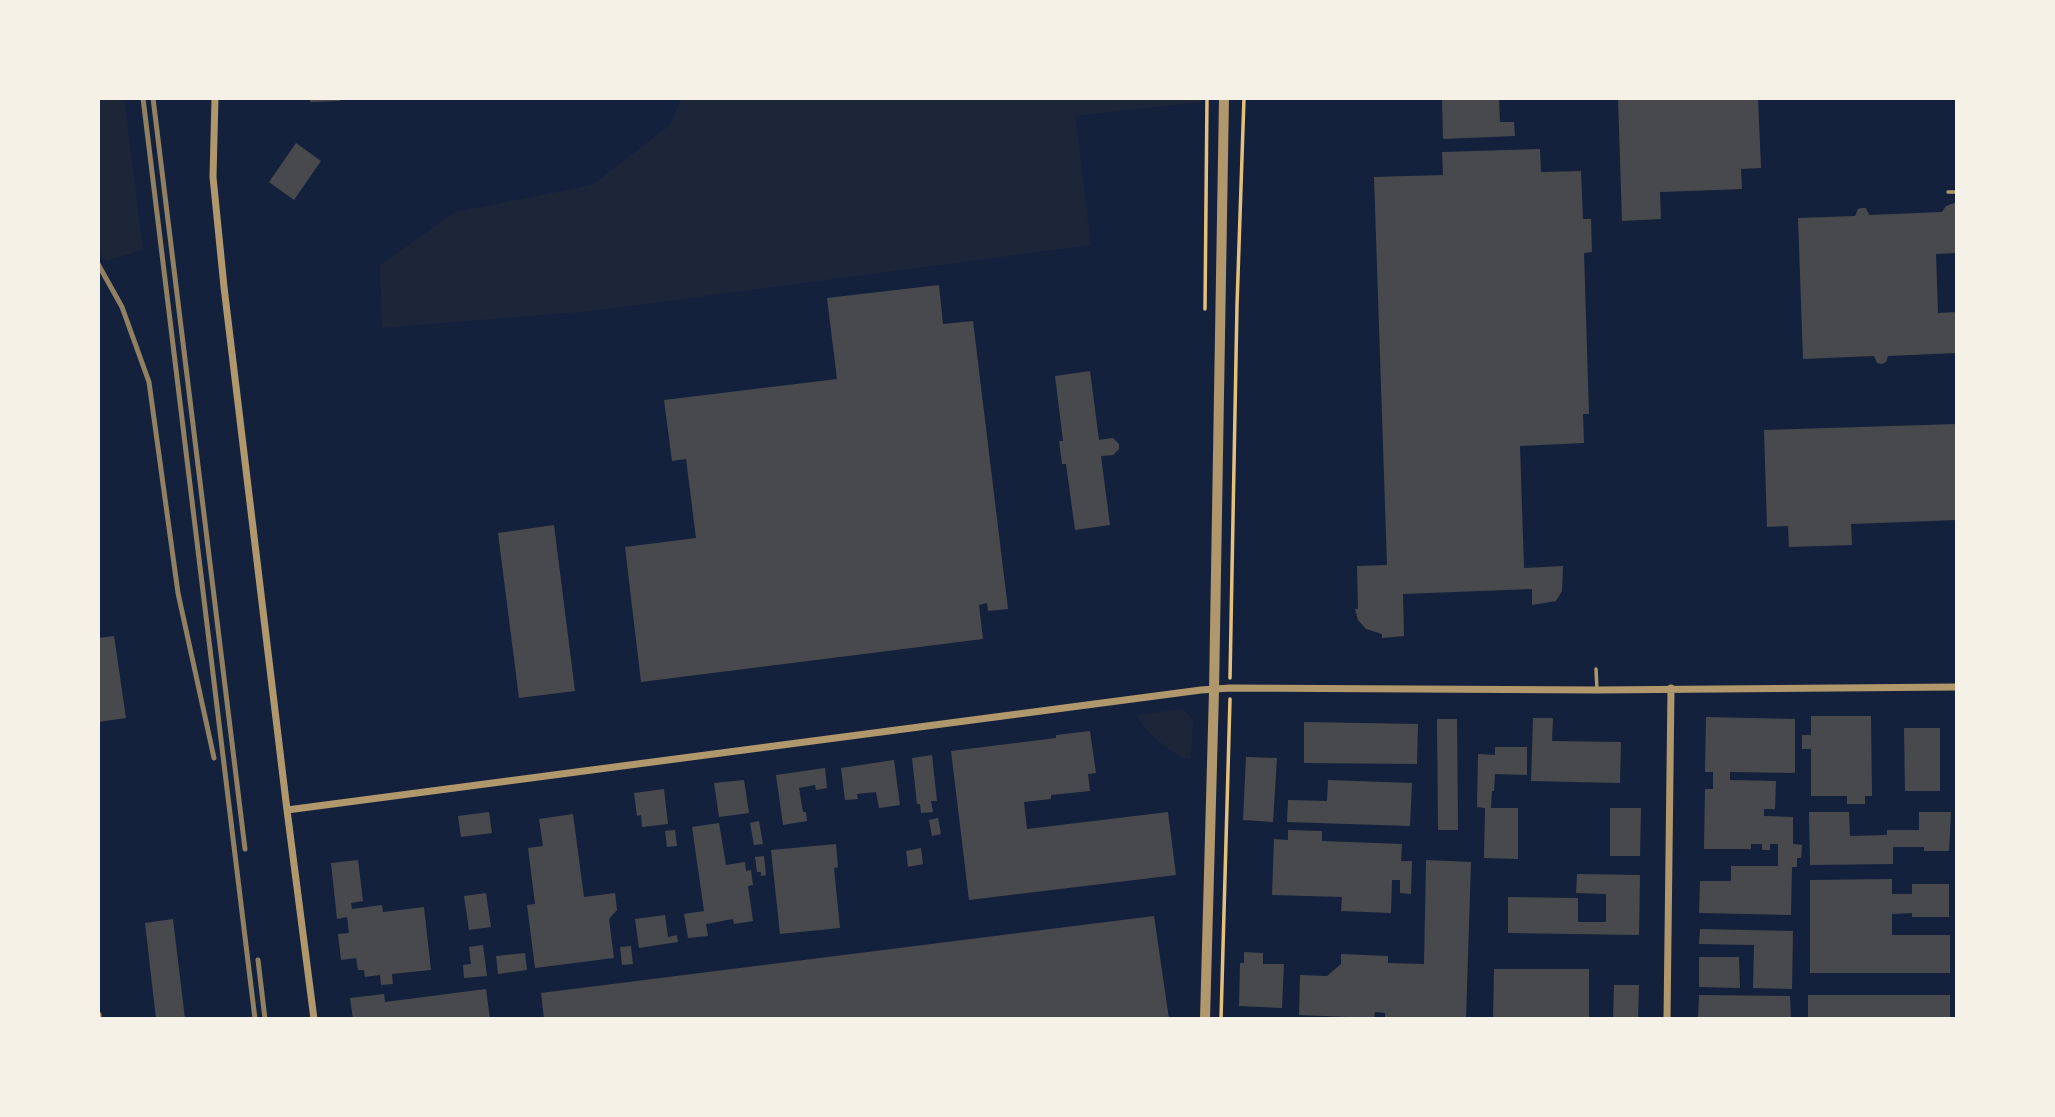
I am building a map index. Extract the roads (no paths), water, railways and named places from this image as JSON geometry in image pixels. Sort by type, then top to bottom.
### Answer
[{"type":"street","points":[[215,98],[213,177],[314,1019]]},
{"type":"street","points":[[1205,1019],[1214,691],[1224,98]]},
{"type":"street","points":[[287,810],[1230,688],[1597,690],[1957,687]]},
{"type":"street","points":[[1667,1019],[1671,688]]},
{"type":"lane","points":[[1948,192],[1957,192]]},
{"type":"lane","points":[[1597,669],[1597,690]]},
{"type":"railway","points":[[143,98],[255,1019]]},
{"type":"railway","points":[[153,98],[245,849]]},
{"type":"railway","points":[[98,264],[122,307],[149,382],[178,593],[214,758]]},
{"type":"railway","points":[[258,960],[265,1019]]}]
